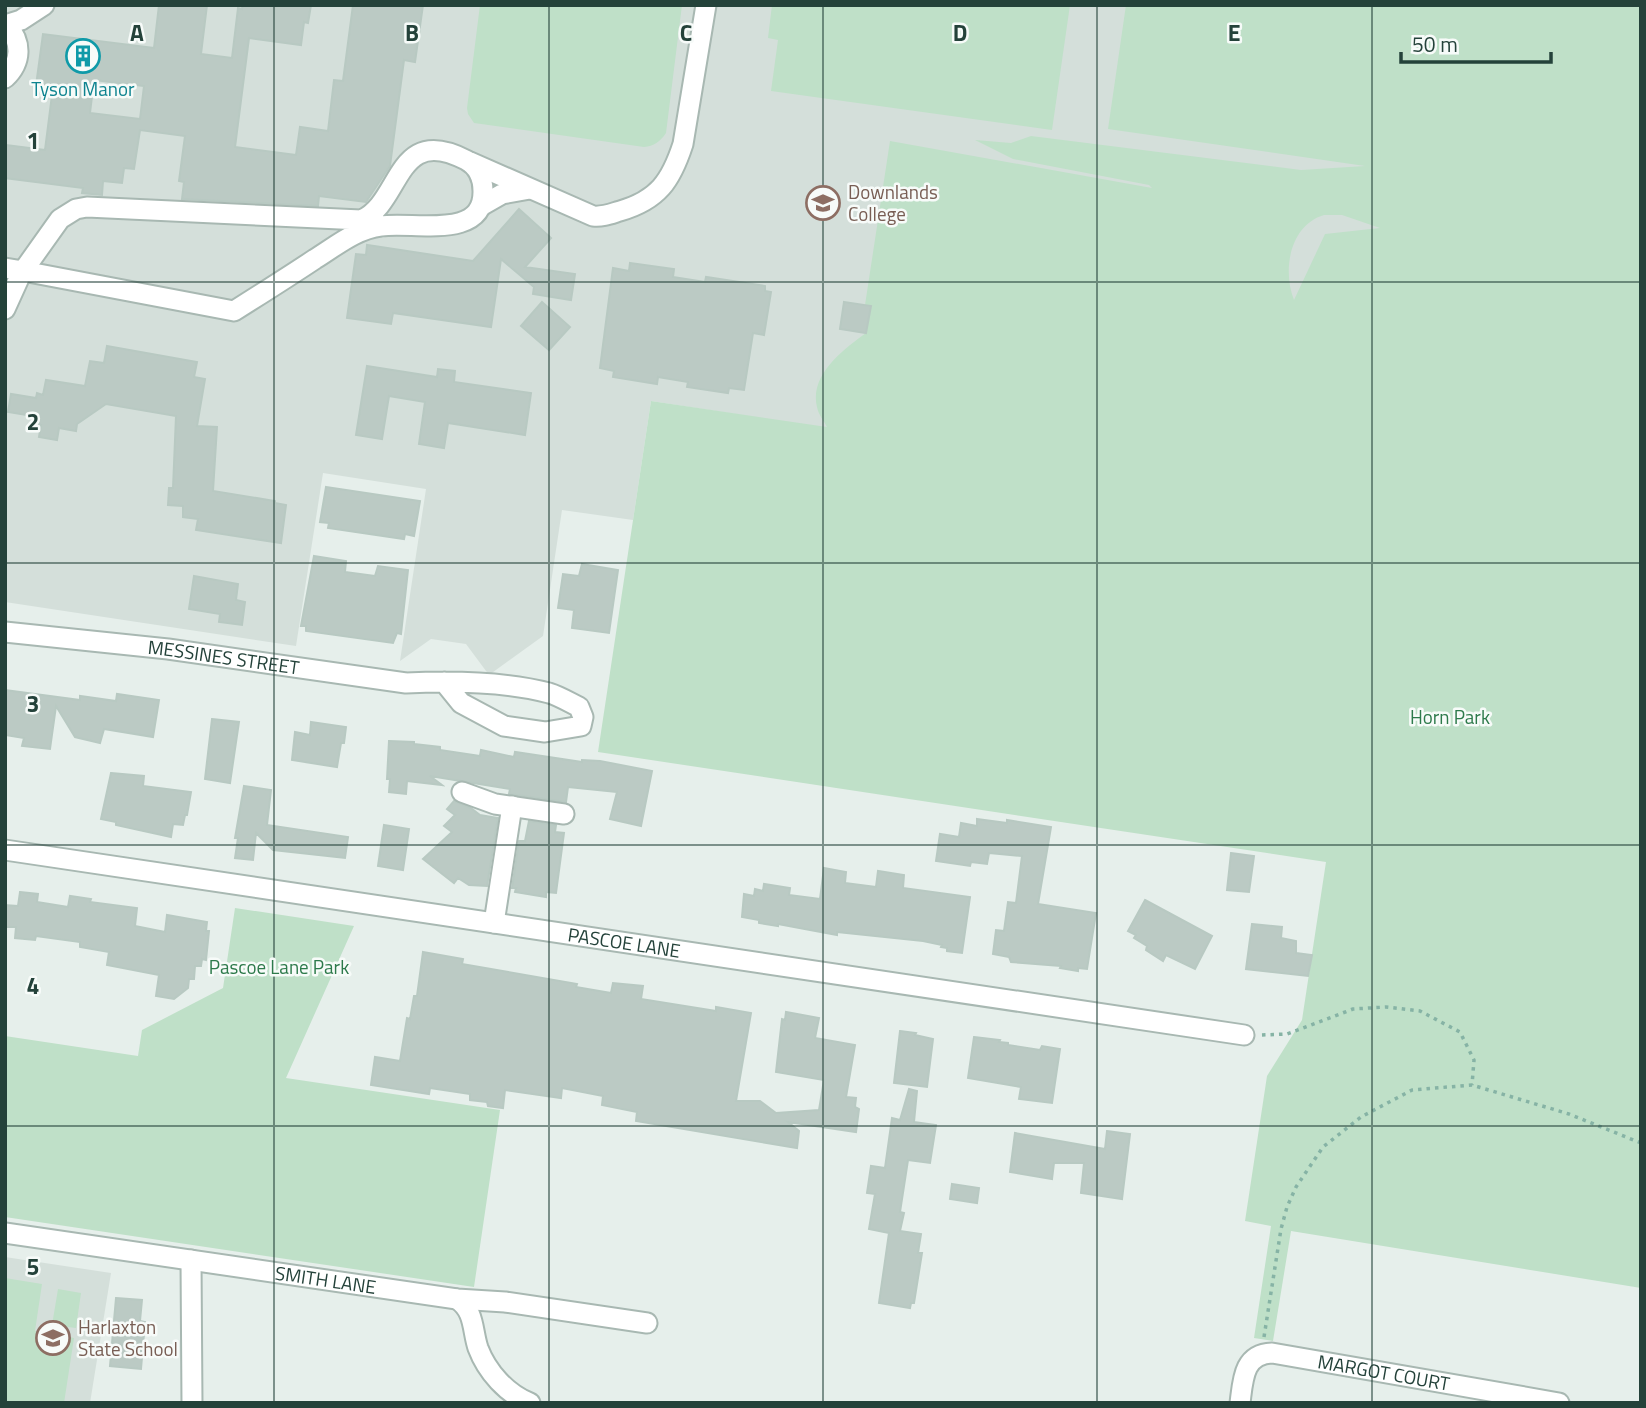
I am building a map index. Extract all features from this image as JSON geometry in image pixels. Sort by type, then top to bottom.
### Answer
[{"type":"street","points":[[5,78],[13,69],[19,51],[13,32],[6,25],[21,20],[44,5]]},
{"type":"street","points":[[5,309],[14,270],[66,214],[87,207],[360,220],[375,212],[403,166],[419,155],[438,151],[448,152],[469,161],[586,215],[600,217],[636,206],[655,195],[671,174],[683,144],[706,5]]},
{"type":"street","points":[[14,270],[234,311],[359,232],[383,225],[456,224],[477,215],[483,186],[481,177],[469,161]]},
{"type":"street","points":[[481,206],[502,194],[531,189]]},
{"type":"street","name":"MESSINES STREET","points":[[5,632],[168,649],[406,683],[444,682],[520,688],[550,694],[579,707],[583,717],[581,726],[545,732],[504,726],[461,703],[444,682]]},
{"type":"street","points":[[462,792],[495,804],[564,814]]},
{"type":"street","points":[[494,923],[512,806]]},
{"type":"street","name":"PASCOE LANE","points":[[5,850],[1244,1035]]},
{"type":"street","name":"SMITH LANE","points":[[5,1233],[457,1299],[505,1302],[648,1323]]},
{"type":"street","points":[[191,1260],[192,1403]]},
{"type":"street","points":[[457,1299],[468,1308],[479,1349],[492,1373],[512,1393],[530,1403]]},
{"type":"street","name":"MARGOT COURT","points":[[1253,1359],[1258,1355],[1272,1353],[1559,1403]]},
{"type":"street","points":[[1240,1403],[1246,1370],[1253,1359]]},
{"type":"path","points":[[1244,1035],[1287,1034],[1353,1009],[1386,1007],[1420,1011],[1460,1032],[1474,1060],[1472,1085]]},
{"type":"path","points":[[1253,1359],[1263,1340],[1287,1207],[1296,1187],[1323,1147],[1361,1117],[1412,1090],[1472,1085],[1569,1114],[1641,1143]]},
{"type":"shaded area","name":"Downlands College","points":[[5,5],[1641,5],[1641,555],[651,401],[633,520],[562,510],[543,636],[489,675],[466,644],[431,639],[400,661],[426,489],[323,473],[296,646],[5,602]]},
{"type":"shaded area","name":"Harlaxton State School","points":[[5,1257],[111,1273],[90,1403],[5,1403]]},
{"type":"green space","points":[[480,5],[682,5],[666,133],[656,143],[644,147],[474,123],[467,108]]},
{"type":"green space","points":[[772,5],[1070,5],[1052,130],[771,91],[778,40],[768,38]]},
{"type":"green space","name":"Horn Park","points":[[1126,5],[1641,5],[1641,1288],[1291,1231],[1273,1341],[1254,1338],[1271,1226],[1245,1221],[1267,1076],[1302,1020],[1326,862],[598,752],[651,401],[827,427],[817,407],[818,384],[830,364],[866,333],[871,306],[865,305],[890,141],[1152,188],[1149,185],[1013,159],[975,140],[1011,143],[1031,136],[1301,170],[1365,166],[1108,129]],"holes":[[[1324,215],[1342,215],[1380,228],[1325,234],[1294,300],[1290,288],[1289,263],[1296,238],[1312,220]]]},
{"type":"green space","name":"Pascoe Lane Park","points":[[235,908],[354,926],[286,1078],[500,1110],[474,1287],[5,1217],[5,1036],[138,1056],[142,1030],[223,988]]},
{"type":"green space","points":[[5,1278],[42,1284],[35,1331],[74,1338],[64,1403],[5,1403]]},
{"type":"green space","points":[[58,1289],[81,1293],[76,1328],[52,1325]]},
{"type":"building","points":[[159,5],[207,5],[201,54],[232,58],[238,8],[242,9],[243,5],[311,5],[308,23],[304,22],[301,45],[249,38],[235,147],[296,155],[300,127],[328,131],[334,80],[343,81],[353,5],[423,5],[415,62],[404,60],[390,166],[366,202],[319,196],[318,206],[182,199],[184,182],[179,181],[185,136],[140,130],[134,169],[124,168],[122,183],[103,181],[102,195],[82,193],[83,188],[5,178],[5,145],[45,150],[52,95],[35,93],[43,34],[154,48]],"holes":[[[94,80],[144,86],[140,119],[90,113]]]},
{"type":"building","points":[[519,209],[551,238],[525,267],[575,274],[571,300],[533,294],[534,287],[501,259],[491,327],[393,313],[391,324],[347,318],[356,254],[366,255],[367,245],[473,261]]},
{"type":"building","points":[[630,263],[674,269],[673,277],[705,282],[706,277],[765,286],[765,291],[771,292],[764,335],[753,333],[744,390],[729,388],[728,393],[687,387],[688,382],[658,377],[657,384],[613,377],[614,371],[600,368],[613,268],[629,271]]},
{"type":"building","points":[[542,302],[570,327],[549,350],[521,326]]},
{"type":"building","points":[[844,302],[871,306],[866,333],[840,329]]},
{"type":"building","points":[[107,346],[197,362],[194,377],[205,379],[197,426],[217,427],[213,491],[286,505],[281,543],[196,530],[198,519],[183,517],[183,506],[168,505],[169,488],[173,488],[176,416],[106,404],[77,424],[76,431],[59,428],[57,440],[39,437],[41,425],[32,423],[33,416],[8,412],[11,394],[36,398],[37,393],[43,395],[46,380],[85,386],[90,361],[104,363]]},
{"type":"building","points":[[367,366],[437,377],[438,369],[455,371],[454,382],[531,393],[525,435],[448,423],[444,448],[419,444],[425,402],[389,396],[382,439],[356,435]]},
{"type":"building","points":[[326,487],[420,501],[414,536],[405,534],[404,539],[328,528],[329,523],[320,522]]},
{"type":"building","points":[[314,556],[346,561],[345,572],[375,576],[378,566],[408,570],[401,634],[397,633],[393,643],[306,631],[306,626],[301,626]]},
{"type":"building","points":[[582,564],[618,570],[609,633],[572,628],[574,610],[558,608],[563,574],[579,576]]},
{"type":"building","points":[[194,576],[238,584],[236,600],[245,602],[242,625],[219,622],[220,614],[189,609]]},
{"type":"building","points":[[5,690],[80,700],[80,696],[116,701],[117,694],[159,700],[153,737],[104,729],[100,743],[75,737],[56,706],[50,749],[22,746],[24,738],[5,735]]},
{"type":"building","points":[[212,719],[239,722],[230,783],[205,779]]},
{"type":"building","points":[[311,722],[346,727],[337,767],[292,760],[295,732],[310,735]]},
{"type":"building","points":[[389,741],[414,742],[440,747],[440,750],[480,756],[481,750],[514,757],[515,752],[582,762],[600,761],[652,771],[641,826],[610,819],[617,792],[568,787],[566,802],[509,794],[510,789],[430,776],[442,785],[407,781],[406,794],[389,792]]},
{"type":"building","points":[[111,773],[144,776],[143,786],[191,792],[183,825],[173,824],[171,837],[101,819]]},
{"type":"building","points":[[244,786],[271,790],[267,825],[348,837],[345,858],[273,850],[256,833],[253,860],[235,858],[238,838],[235,838]]},
{"type":"building","points":[[454,801],[480,815],[498,818],[487,886],[469,885],[458,878],[454,883],[423,859],[452,832],[444,826],[455,815],[447,809]]},
{"type":"building","points":[[977,819],[1007,823],[1007,820],[1051,827],[1038,904],[1096,913],[1087,969],[1078,968],[1078,971],[1060,968],[1061,966],[1011,962],[1009,957],[993,954],[996,930],[1004,931],[1008,902],[1016,903],[1022,856],[989,853],[987,864],[971,862],[970,866],[936,861],[940,834],[959,837],[961,823],[977,826]]},
{"type":"building","points":[[529,821],[556,825],[555,832],[564,833],[556,893],[546,892],[546,897],[515,892],[516,888],[512,888],[519,841],[525,841]]},
{"type":"building","points":[[384,825],[409,829],[403,870],[378,866]]},
{"type":"building","points":[[1231,853],[1254,856],[1249,892],[1227,890]]},
{"type":"building","points":[[824,868],[846,872],[845,883],[876,887],[878,871],[904,875],[903,888],[970,897],[962,953],[947,951],[942,945],[923,941],[837,932],[837,935],[759,923],[759,920],[742,917],[744,894],[754,896],[755,889],[763,891],[764,884],[790,888],[789,895],[820,899]]},
{"type":"building","points":[[20,892],[38,894],[37,902],[68,907],[70,896],[91,899],[90,902],[137,908],[135,926],[165,932],[167,915],[207,922],[206,931],[209,931],[206,960],[202,959],[201,966],[195,966],[194,979],[189,979],[188,988],[174,999],[156,996],[159,975],[107,965],[109,952],[80,947],[80,942],[36,936],[35,940],[15,938],[16,927],[5,927],[5,905],[18,906]]},
{"type":"building","points":[[1145,900],[1212,936],[1195,969],[1166,955],[1163,961],[1146,950],[1147,946],[1128,931]]},
{"type":"building","points":[[1252,924],[1282,927],[1281,938],[1296,941],[1296,953],[1312,955],[1308,976],[1246,969]]},
{"type":"building","points":[[423,952],[463,959],[462,964],[577,984],[576,987],[611,993],[613,983],[643,986],[641,999],[716,1011],[716,1007],[751,1013],[736,1101],[760,1101],[776,1113],[819,1110],[824,1080],[776,1072],[782,1019],[785,1020],[786,1012],[819,1018],[815,1038],[855,1045],[846,1097],[856,1098],[855,1107],[859,1109],[856,1132],[788,1122],[799,1131],[797,1148],[636,1121],[637,1112],[602,1105],[603,1096],[562,1088],[561,1098],[505,1090],[503,1108],[470,1100],[470,1094],[430,1088],[429,1094],[371,1085],[375,1057],[400,1061],[407,1018],[410,1019],[414,996],[417,996]]},
{"type":"building","points":[[900,1031],[933,1039],[927,1087],[894,1083]]},
{"type":"building","points":[[974,1037],[1040,1050],[1042,1046],[1060,1049],[1052,1103],[1019,1099],[1021,1087],[968,1078]]},
{"type":"building","points":[[909,1089],[917,1091],[914,1122],[936,1125],[930,1163],[908,1160],[900,1212],[904,1213],[900,1231],[921,1234],[918,1253],[922,1253],[914,1303],[911,1303],[910,1308],[879,1303],[889,1233],[869,1229],[875,1194],[867,1193],[871,1166],[885,1168],[892,1118],[900,1120]]},
{"type":"building","points":[[1107,1131],[1130,1134],[1122,1199],[1081,1193],[1084,1163],[1054,1163],[1052,1179],[1010,1172],[1015,1133],[1105,1149]]},
{"type":"building","points":[[952,1184],[979,1188],[977,1203],[950,1199]]},
{"type":"building","points":[[116,1298],[142,1300],[140,1321],[145,1322],[141,1369],[110,1366]]},
{"type":"place","name":"Tyson Manor","points":[[83,56]]},
{"type":"place","name":"Downlands College","points":[[823,203]]},
{"type":"place","name":"Harlaxton State School","points":[[53,1338]]}]
